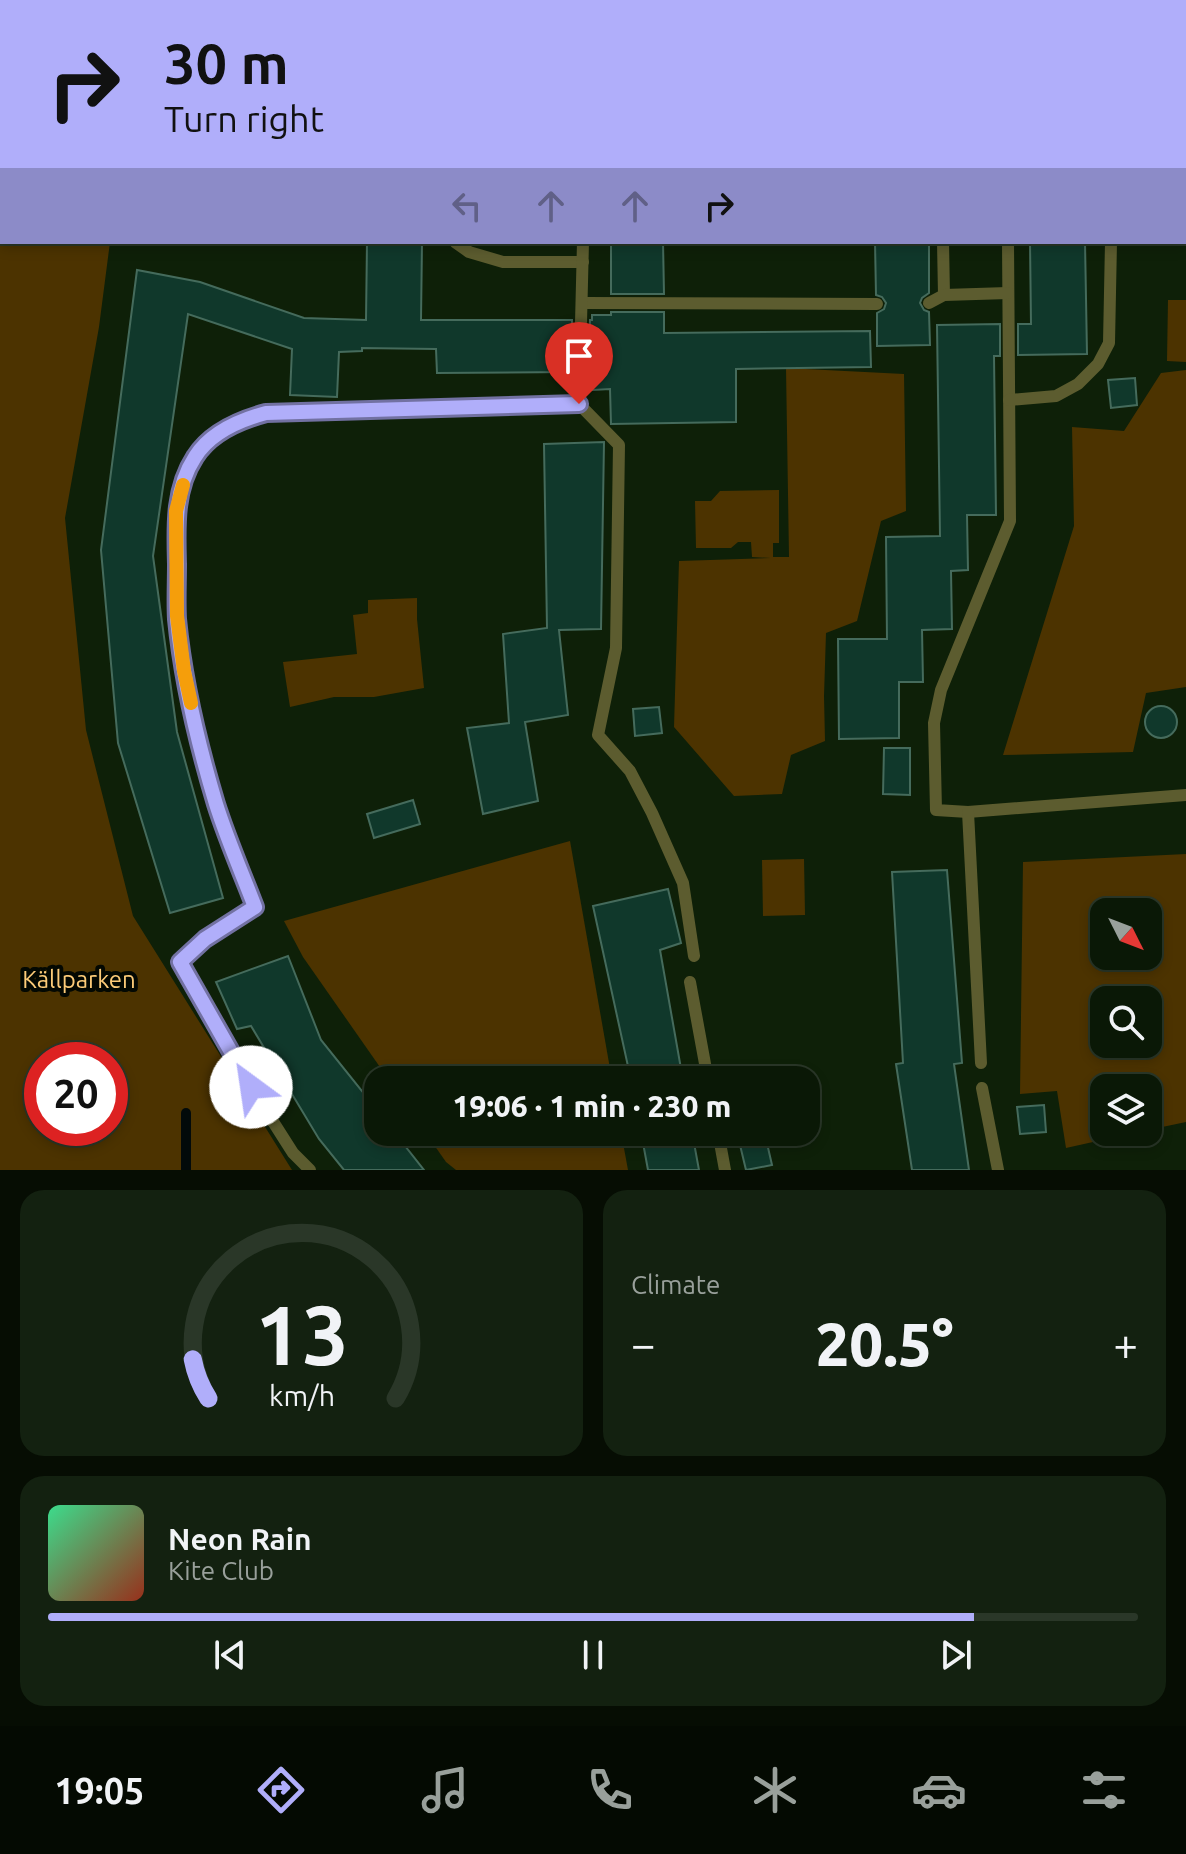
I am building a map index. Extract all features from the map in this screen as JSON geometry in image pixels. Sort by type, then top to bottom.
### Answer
[{"type":"lane","points":[[458,244],[469,252],[503,262],[583,262]]},
{"type":"lane","points":[[583,244],[579,404],[619,445],[616,648],[598,735],[630,771],[683,883],[694,956]]},
{"type":"lane","points":[[943,244],[944,295]]},
{"type":"lane","points":[[1008,244],[1010,521],[941,690],[934,723],[936,810],[968,812],[1186,795]]},
{"type":"lane","points":[[1009,400],[1056,396],[1078,384],[1098,364],[1109,343],[1111,244]]},
{"type":"lane","points":[[929,303],[944,295],[1008,293]]},
{"type":"lane","points":[[582,303],[877,304]]},
{"type":"lane","points":[[310,1170],[293,1153],[237,1065],[180,962],[205,939],[255,907],[217,807],[184,671],[177,616],[176,511],[184,481],[195,457],[210,441],[248,417],[266,413],[579,404]]},
{"type":"lane","points":[[968,812],[981,1063]]},
{"type":"lane","points":[[690,982],[705,1066]]},
{"type":"lane","points":[[982,1088],[998,1170]]},
{"type":"lane","points":[[721,1146],[725,1170]]},
{"type":"green space","name":"Källparken","points":[[0,244],[110,244],[99,327],[65,518],[86,730],[133,916],[292,1170],[0,1170]]},
{"type":"green space","points":[[1168,300],[1186,300],[1186,362],[1167,361]]},
{"type":"green space","points":[[786,368],[904,374],[906,511],[881,521],[857,621],[826,633],[825,741],[791,755],[782,794],[734,796],[674,727],[679,561],[771,558],[752,557],[751,542],[738,542],[731,548],[696,548],[695,501],[711,501],[720,491],[779,490],[779,543],[773,543],[773,557],[789,557]]},
{"type":"green space","points":[[1186,370],[1186,687],[1146,693],[1133,752],[1003,755],[1074,526],[1072,427],[1124,431],[1161,373]]},
{"type":"green space","points":[[417,598],[424,688],[374,697],[334,697],[290,707],[283,662],[357,654],[353,615],[368,613],[368,600]]},
{"type":"green space","points":[[570,841],[610,1066],[379,1066],[303,957],[284,921]]},
{"type":"green space","points":[[1186,854],[1186,1122],[1162,1127],[1162,1074],[1090,1074],[1090,1143],[1066,1148],[1057,1091],[1020,1094],[1023,862]]},
{"type":"green space","points":[[804,859],[805,915],[763,916],[762,860]]},
{"type":"green space","points":[[435,1146],[624,1146],[628,1170],[456,1170]]},
{"type":"building","points":[[367,244],[422,244],[421,320],[572,320],[571,372],[437,373],[436,349],[362,348],[362,351],[339,352],[337,397],[290,395],[292,349],[188,314],[153,556],[177,732],[223,898],[170,913],[118,743],[101,550],[137,270],[200,282],[304,318],[366,320]]},
{"type":"building","points":[[611,244],[663,244],[664,294],[611,294]]},
{"type":"building","points":[[875,244],[929,244],[929,293],[920,303],[929,312],[930,345],[877,346],[877,313],[884,309],[886,303],[876,295]]},
{"type":"building","points":[[1030,244],[1085,244],[1087,354],[1018,355],[1018,324],[1031,324]]},
{"type":"building","points":[[611,312],[664,312],[664,333],[870,331],[871,367],[736,369],[736,422],[611,424],[610,389],[593,390],[593,371],[589,371],[590,320],[592,315],[611,315]]},
{"type":"building","points":[[1000,324],[1000,356],[994,356],[996,515],[967,515],[968,570],[951,571],[952,629],[922,630],[923,682],[899,682],[899,738],[839,739],[838,639],[887,639],[886,537],[940,536],[937,325]]},
{"type":"building","points":[[1135,378],[1137,405],[1111,408],[1108,380]]},
{"type":"building","points":[[604,442],[601,629],[559,630],[568,715],[525,722],[538,801],[483,814],[467,728],[509,723],[503,634],[547,628],[544,444]]},
{"type":"building","points":[[1161,706],[1173,710],[1177,722],[1173,734],[1161,738],[1149,734],[1145,722],[1149,710]]},
{"type":"building","points":[[659,707],[662,733],[635,736],[633,709]]},
{"type":"building","points":[[884,748],[910,748],[910,795],[883,794]]},
{"type":"building","points":[[413,800],[420,824],[374,838],[367,814]]},
{"type":"building","points":[[947,870],[962,1063],[954,1064],[969,1170],[912,1170],[896,1064],[903,1063],[892,872]]},
{"type":"building","points":[[668,889],[681,943],[660,950],[681,1066],[628,1066],[593,906]]},
{"type":"building","points":[[288,956],[321,1040],[364,1094],[364,1146],[405,1146],[424,1170],[344,1170],[319,1139],[251,1026],[237,1029],[216,982]]},
{"type":"building","points":[[1044,1105],[1046,1132],[1020,1134],[1017,1107]]},
{"type":"building","points":[[644,1146],[695,1146],[699,1170],[648,1170]]},
{"type":"building","points":[[740,1146],[768,1146],[772,1165],[746,1170]]},
{"type":"waterway","points":[[186,1113],[186,1170]]},
{"type":"slow traffic","points":[[183,485],[176,511],[177,616],[191,703]]},
{"type":"route","points":[[251,1087],[180,962],[205,939],[255,907],[217,807],[184,671],[177,616],[176,511],[184,481],[195,457],[227,428],[248,417],[266,413],[579,404]]}]
